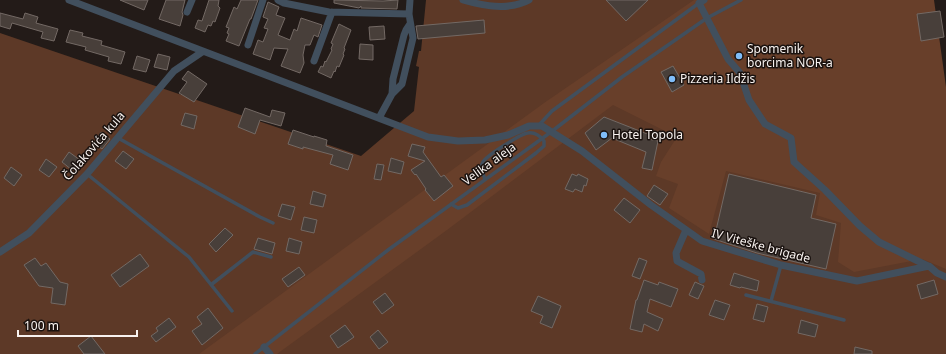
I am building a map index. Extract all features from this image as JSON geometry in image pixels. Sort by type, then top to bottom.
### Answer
[{"type":"street","points":[[69,0],[428,137],[458,141],[485,140],[508,135],[529,126],[538,125]]},
{"type":"street","points":[[187,12],[192,0]]},
{"type":"street","points":[[248,45],[263,0]]},
{"type":"street","points":[[379,118],[392,94],[393,79],[402,43],[406,30],[410,24],[408,14],[410,0]]},
{"type":"street","points":[[463,0],[500,7],[512,6],[529,0]]},
{"type":"street","points":[[282,1],[332,12],[408,14]]},
{"type":"street","points":[[702,2],[707,18],[728,59],[740,73],[749,100],[765,124],[791,138],[794,162],[825,190],[860,226],[879,242],[929,266],[946,277]]},
{"type":"street","points":[[314,61],[332,12]]},
{"type":"street","name":"Čolakovića kula","points":[[0,252],[29,233],[87,174],[174,71],[202,52]]},
{"type":"street","name":"IV Viteške brigade","points":[[538,125],[582,151],[651,205],[702,241],[781,265],[857,281],[929,266]]},
{"type":"street","points":[[686,230],[676,253],[677,261],[679,264],[700,274],[702,280]]},
{"type":"street","points":[[264,347],[270,354]]},
{"type":"lane","name":"Velika aleja","points":[[255,354],[388,250],[551,132],[622,77],[707,18],[741,0]]},
{"type":"lane","points":[[538,125],[552,112],[702,2]]},
{"type":"lane","points":[[451,204],[458,208],[466,205],[540,150],[544,146],[544,141],[542,138],[536,134],[527,132],[496,151],[483,161],[481,168],[485,179]]},
{"type":"lane","points":[[118,138],[273,223]]},
{"type":"lane","points":[[87,174],[189,257],[232,311]]},
{"type":"lane","points":[[212,284],[253,252],[271,257]]},
{"type":"lane","points":[[771,301],[781,265]]},
{"type":"lane","points":[[746,295],[844,320]]},
{"type":"shaded area","points":[[426,0],[928,0],[946,104],[946,354],[0,354],[0,33],[361,156],[414,111],[419,67],[416,66],[419,51],[421,51]]},
{"type":"shaded area","points":[[694,0],[934,0],[946,87],[946,269],[922,259],[854,272],[838,262],[841,223],[816,215],[820,193],[726,171],[709,234],[669,208],[678,184],[656,176],[661,162],[677,137],[613,105],[447,230],[277,354],[199,354],[544,103]]},
{"type":"building","points":[[120,0],[148,0],[144,10]]},
{"type":"building","points":[[166,0],[185,0],[180,26],[159,19]]},
{"type":"building","points":[[209,0],[219,0],[218,6],[220,8],[215,22],[213,21],[211,26],[208,25],[205,32],[195,28],[198,20],[202,21]]},
{"type":"building","points":[[241,0],[258,0],[239,46],[226,41],[229,34],[227,33],[229,28],[226,27],[234,7],[237,9]]},
{"type":"building","points":[[334,0],[398,0],[397,9],[361,8],[361,6],[359,8],[334,3]]},
{"type":"building","points":[[606,0],[648,0],[626,21]]},
{"type":"building","points":[[268,2],[279,7],[276,15],[285,18],[278,35],[290,40],[294,29],[297,31],[301,18],[322,25],[318,37],[314,35],[310,45],[305,45],[303,55],[304,63],[300,73],[281,66],[288,49],[274,48],[270,60],[253,54],[258,40],[263,42],[268,29],[264,28],[268,19],[263,17]]},
{"type":"building","points":[[940,11],[944,37],[921,41],[917,14]]},
{"type":"building","points":[[0,13],[23,19],[25,13],[38,17],[36,23],[58,29],[54,41],[41,38],[43,32],[12,23],[10,29],[0,26]]},
{"type":"building","points":[[484,20],[485,33],[418,39],[416,26]]},
{"type":"building","points":[[339,24],[351,30],[339,67],[337,66],[331,78],[318,72],[321,66],[323,67],[332,50],[333,44],[331,43]]},
{"type":"building","points":[[384,26],[385,39],[370,40],[369,27]]},
{"type":"building","points":[[70,30],[83,33],[82,36],[102,41],[101,45],[125,52],[121,64],[108,61],[109,57],[85,50],[86,47],[66,42]]},
{"type":"building","points":[[360,44],[373,45],[373,60],[359,59]]},
{"type":"building","points":[[158,54],[170,57],[167,70],[154,67]]},
{"type":"building","points":[[137,56],[150,60],[146,72],[133,69]]},
{"type":"building","name":"Pizzeria Ildžis","points":[[673,66],[684,85],[672,92],[661,72]]},
{"type":"building","points":[[188,71],[207,84],[194,102],[179,93],[187,82],[182,79]]},
{"type":"building","points":[[245,108],[270,117],[272,110],[285,113],[281,126],[260,120],[255,134],[238,127]]},
{"type":"building","points":[[185,113],[197,116],[194,129],[181,125]]},
{"type":"building","points":[[604,117],[650,135],[648,139],[658,141],[652,170],[642,168],[646,152],[612,138],[596,150],[585,133]]},
{"type":"building","points":[[293,130],[327,140],[326,146],[353,155],[348,170],[330,164],[333,155],[303,147],[303,149],[288,144]]},
{"type":"building","points":[[101,132],[110,139],[102,149],[94,143]]},
{"type":"building","points":[[412,144],[425,147],[423,152],[441,177],[444,175],[453,186],[434,201],[425,190],[426,189],[416,174],[415,175],[411,170],[425,161],[408,156]]},
{"type":"building","points":[[123,151],[134,159],[126,169],[115,161]]},
{"type":"building","points":[[69,152],[80,160],[72,170],[62,162]]},
{"type":"building","points":[[391,158],[404,162],[401,174],[388,171]]},
{"type":"building","points":[[46,159],[57,167],[49,177],[39,170]]},
{"type":"building","points":[[377,164],[384,165],[381,180],[374,179]]},
{"type":"building","points":[[11,167],[22,175],[14,186],[4,178]]},
{"type":"building","points":[[572,174],[577,176],[578,174],[588,179],[582,192],[575,189],[573,192],[565,189]]},
{"type":"building","points":[[729,174],[816,195],[811,218],[836,224],[826,269],[757,253],[714,239]]},
{"type":"building","points":[[654,185],[668,194],[660,205],[647,196]]},
{"type":"building","points":[[313,191],[326,195],[323,207],[310,204]]},
{"type":"building","points":[[624,198],[640,210],[630,223],[614,210]]},
{"type":"building","points":[[282,204],[295,207],[291,220],[278,216]]},
{"type":"building","points":[[304,217],[317,220],[314,233],[301,230]]},
{"type":"building","points":[[225,228],[233,235],[216,252],[209,244]]},
{"type":"building","points":[[258,238],[275,243],[272,254],[254,249]]},
{"type":"building","points":[[289,238],[302,242],[299,254],[286,251]]},
{"type":"building","points":[[140,254],[149,266],[120,287],[111,275]]},
{"type":"building","points":[[35,258],[41,266],[46,263],[60,282],[68,284],[65,305],[51,303],[53,288],[39,286],[24,265]]},
{"type":"building","points":[[639,258],[647,261],[640,279],[632,276]]},
{"type":"building","points":[[299,267],[305,275],[288,287],[282,279]]},
{"type":"building","points":[[734,273],[759,281],[757,291],[730,285]]},
{"type":"building","points":[[644,280],[658,285],[659,282],[678,289],[671,307],[650,299],[647,312],[663,319],[658,331],[644,324],[642,332],[630,329],[636,300]]},
{"type":"building","points":[[934,280],[938,294],[921,299],[917,285]]},
{"type":"building","points":[[695,282],[704,286],[698,299],[689,295]]},
{"type":"building","points":[[385,293],[394,305],[382,314],[373,302]]},
{"type":"building","points":[[538,296],[561,306],[552,328],[540,323],[543,316],[531,311]]},
{"type":"building","points":[[715,300],[730,305],[724,320],[709,315]]},
{"type":"building","points":[[757,304],[768,307],[764,322],[753,319]]},
{"type":"building","points":[[208,308],[223,328],[202,345],[192,331],[202,324],[197,317]]},
{"type":"building","points":[[169,318],[176,327],[156,342],[151,336],[158,331],[156,328]]},
{"type":"building","points":[[801,320],[818,325],[815,337],[798,333]]},
{"type":"building","points":[[345,325],[354,337],[338,348],[330,336]]},
{"type":"building","points":[[378,330],[388,342],[379,349],[370,337]]},
{"type":"building","points":[[91,336],[105,354],[84,354],[78,346]]},
{"type":"building","points":[[855,347],[872,351],[872,354],[854,354]]},
{"type":"place","name":"Spomenik borcima NOR-a","points":[[739,56]]},
{"type":"place","name":"Pizzeria Ildžis","points":[[672,79]]},
{"type":"place","name":"Hotel Topola","points":[[604,135]]}]
